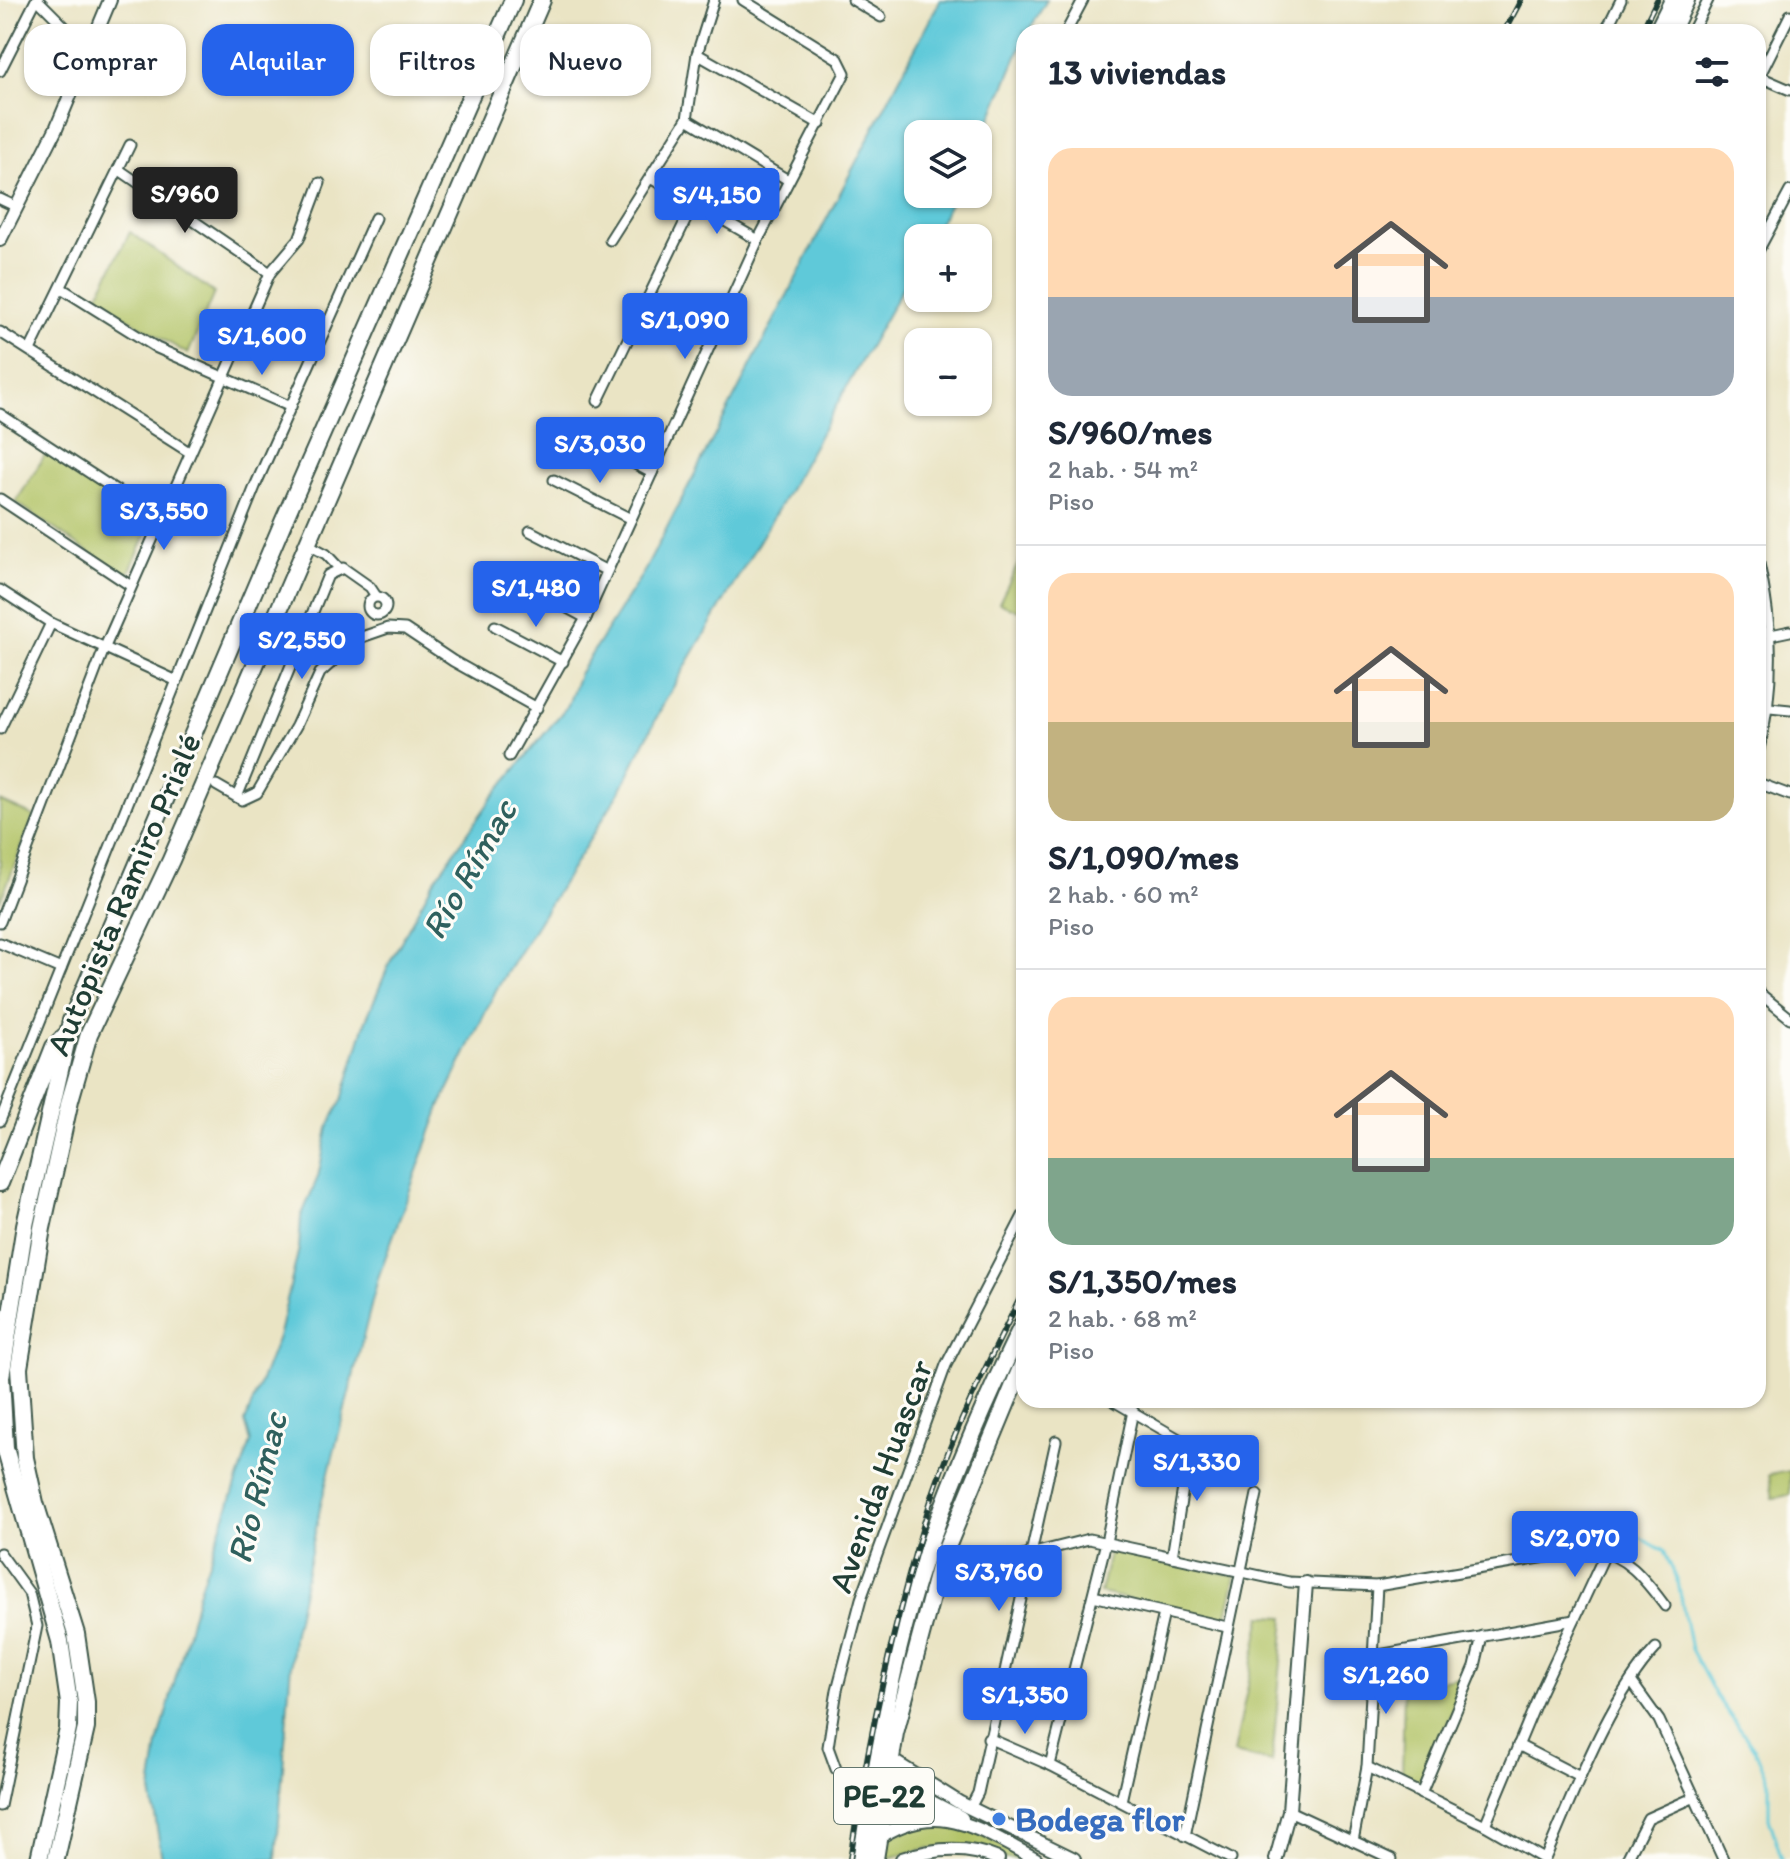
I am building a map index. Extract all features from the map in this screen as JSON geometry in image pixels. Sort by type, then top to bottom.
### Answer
[{"type":"highway","name":"Autopista Ramiro Prialé","points":[[39,1859],[68,1729],[69,1703],[60,1641],[2,1440],[1,1377],[3,1345],[42,1138],[69,1032],[284,520],[513,0]]},
{"type":"highway","name":"Autopista Ramiro Prialé","points":[[56,1859],[86,1728],[86,1702],[76,1634],[35,1503],[20,1413],[19,1368],[42,1228],[70,1100],[89,1034],[171,860],[542,0]]},
{"type":"highway","points":[[1661,24],[1673,0]]},
{"type":"highway","points":[[1675,24],[1686,0]]},
{"type":"highway","points":[[0,1183],[54,1047],[69,1032]]},
{"type":"highway","name":"PE-22","points":[[866,1856],[880,1731],[922,1565],[965,1449],[1016,1339]]},
{"type":"highway","name":"PE-22","points":[[866,1856],[878,1838],[888,1767],[936,1578],[1016,1381]]},
{"type":"highway","points":[[888,1767],[914,1795],[965,1814]]},
{"type":"street","points":[[1,68],[37,0],[61,24]]},
{"type":"street","points":[[101,24],[110,0]]},
{"type":"street","points":[[610,240],[652,179],[687,119],[697,54],[714,0]]},
{"type":"street","points":[[509,756],[586,618],[758,240],[845,73],[838,59],[743,0]]},
{"type":"street","points":[[853,0],[881,17]]},
{"type":"street","points":[[1070,24],[1083,0]]},
{"type":"street","points":[[1608,24],[1621,0]]},
{"type":"street","points":[[1696,24],[1708,0]]},
{"type":"street","points":[[1766,62],[1790,15]]},
{"type":"street","points":[[697,54],[820,124]]},
{"type":"street","points":[[1766,80],[1790,90]]},
{"type":"street","points":[[0,240],[69,96]]},
{"type":"street","points":[[687,119],[788,180]]},
{"type":"street","points":[[30,350],[130,145]]},
{"type":"street","points":[[118,169],[270,273]]},
{"type":"street","points":[[652,179],[758,240]]},
{"type":"street","points":[[0,922],[104,649],[189,452],[270,273],[299,239],[320,183]]},
{"type":"street","points":[[1766,236],[1790,191]]},
{"type":"street","points":[[0,199],[17,207]]},
{"type":"street","points":[[598,401],[694,203]]},
{"type":"street","points":[[0,1121],[256,484],[375,218]]},
{"type":"street","points":[[61,288],[157,348],[221,379],[291,407]]},
{"type":"street","points":[[0,332],[189,452]]},
{"type":"street","points":[[0,414],[160,519]]},
{"type":"street","points":[[575,432],[652,473]]},
{"type":"street","points":[[554,480],[631,519]]},
{"type":"street","points":[[0,499],[131,586]]},
{"type":"street","points":[[530,531],[607,571]]},
{"type":"street","points":[[307,544],[326,554],[339,568],[354,573],[376,596]]},
{"type":"street","points":[[237,797],[328,575],[339,568]]},
{"type":"street","points":[[513,579],[586,618]]},
{"type":"street","points":[[0,590],[51,623],[177,681]]},
{"type":"street","points":[[1766,606],[1771,635],[1770,708],[1766,723]]},
{"type":"street","points":[[0,729],[51,623]]},
{"type":"street","points":[[495,626],[563,662]]},
{"type":"street","points":[[216,785],[248,800],[257,793],[296,726],[320,673],[359,638],[388,628],[405,629],[453,661],[537,708]]},
{"type":"street","points":[[1771,635],[1790,631]]},
{"type":"street","points":[[1770,708],[1790,710]]},
{"type":"street","points":[[1766,786],[1790,795]]},
{"type":"street","points":[[0,943],[61,969]]},
{"type":"street","points":[[1766,998],[1790,1018]]},
{"type":"street","name":"Avenida Huascar","points":[[836,1769],[828,1747],[837,1690],[861,1599],[946,1365],[1016,1229]]},
{"type":"street","points":[[1127,1408],[1215,1460]]},
{"type":"street","points":[[1050,1765],[1106,1542],[1133,1411]]},
{"type":"street","points":[[965,1814],[978,1793],[1056,1441]]},
{"type":"street","points":[[1172,1557],[1190,1444]]},
{"type":"street","points":[[1185,1836],[1257,1494]]},
{"type":"street","points":[[936,1578],[1089,1539],[1306,1583],[1377,1586],[1594,1549],[1606,1552],[1639,1573],[1665,1606]]},
{"type":"street","points":[[1485,1825],[1606,1552]]},
{"type":"street","points":[[0,1553],[29,1593],[37,1626],[0,1806]]},
{"type":"street","points":[[1276,1859],[1289,1811],[1306,1583]]},
{"type":"street","points":[[1353,1841],[1367,1767],[1377,1586]]},
{"type":"street","points":[[1093,1596],[1227,1627]]},
{"type":"street","points":[[1121,1801],[1164,1613]]},
{"type":"street","points":[[1373,1656],[1574,1620]]},
{"type":"street","points":[[1421,1794],[1475,1666],[1482,1636]]},
{"type":"street","points":[[1367,1767],[1485,1825],[1545,1859],[1580,1777],[1631,1681],[1656,1648]]},
{"type":"street","points":[[1631,1681],[1659,1720],[1723,1859]]},
{"type":"street","points":[[988,1738],[1050,1765],[1231,1859]]},
{"type":"street","points":[[1518,1745],[1580,1777]]},
{"type":"street","points":[[1627,1859],[1648,1818],[1695,1797]]},
{"type":"street","points":[[1289,1811],[1392,1859]]},
{"type":"street","points":[[965,1814],[1036,1859]]},
{"type":"street","points":[[878,1838],[919,1821],[965,1814],[1074,1859]]},
{"type":"street","points":[[902,1859],[945,1849],[984,1853],[998,1859]]},
{"type":"green space","points":[[130,232],[214,293],[188,354],[96,299]]},
{"type":"green space","points":[[47,452],[154,517],[128,575],[111,568],[16,502]]},
{"type":"green space","points":[[1016,568],[1016,610],[999,603]]},
{"type":"green space","points":[[0,801],[34,816],[0,902]]},
{"type":"green space","points":[[1790,1471],[1790,1495],[1773,1498],[1769,1475]]},
{"type":"green space","points":[[1110,1549],[1236,1576],[1226,1620],[1100,1593]]},
{"type":"green space","points":[[1262,1616],[1285,1617],[1272,1762],[1234,1753]]},
{"type":"green space","points":[[1469,1675],[1420,1784],[1402,1777],[1404,1688]]},
{"type":"green space","points":[[894,1789],[937,1813],[889,1822]]},
{"type":"green space","points":[[922,1823],[964,1826],[1029,1859],[1006,1859],[990,1851],[928,1848],[884,1859],[887,1838]]},
{"type":"water","name":"Río Rímac","points":[[940,0],[1047,0],[1033,24],[1016,24],[1016,59],[990,120],[904,120],[904,208],[947,208],[939,224],[904,224],[904,285],[781,504],[665,701],[620,791],[496,990],[440,1107],[378,1278],[321,1504],[293,1637],[276,1859],[162,1859],[151,1791],[158,1744],[199,1590],[251,1442],[245,1422],[279,1334],[299,1248],[301,1217],[318,1177],[328,1128],[342,1100],[366,1020],[390,962],[432,884],[492,798],[568,705],[579,674],[645,570]]},
{"type":"waterway","points":[[1525,1538],[1592,1521],[1618,1525],[1664,1551],[1678,1582],[1691,1649],[1716,1696],[1755,1750],[1769,1782],[1769,1818],[1782,1859]]},
{"type":"railway","points":[[1508,24],[1521,0]]},
{"type":"railway","points":[[1645,24],[1657,0]]},
{"type":"railway","points":[[850,1859],[885,1673],[920,1536],[953,1440],[1016,1306]]},
{"type":"place","name":"Bodega flor","points":[[999,1819]]}]
